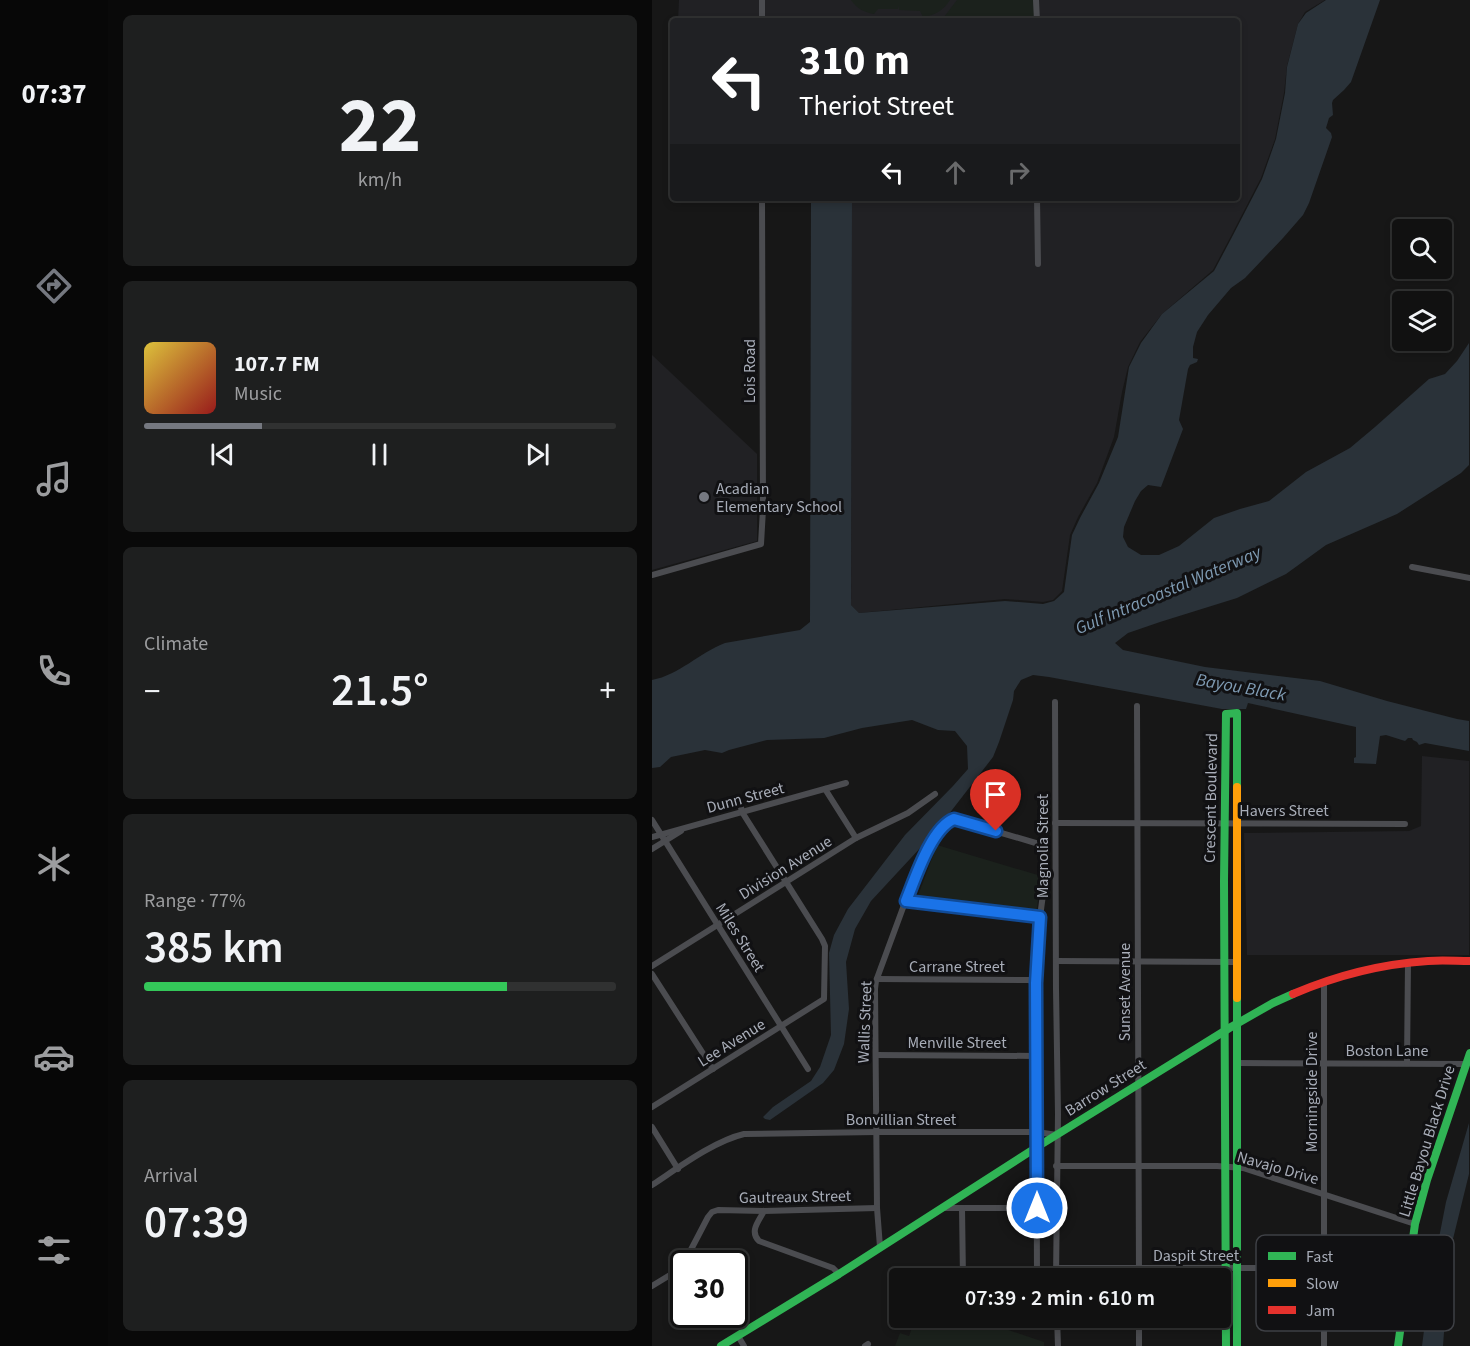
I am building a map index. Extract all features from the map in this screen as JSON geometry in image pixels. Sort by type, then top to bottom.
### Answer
[{"type":"street","points":[[762,0],[762,18]]},
{"type":"street","points":[[1036,0],[1037,18]]},
{"type":"street","name":"Lois Road","points":[[652,575],[761,544],[763,509],[762,201]]},
{"type":"street","points":[[1037,201],[1038,264]]},
{"type":"street","points":[[1412,567],[1470,578]]},
{"type":"street","name":"Magnolia Street","points":[[1055,702],[1056,1268]]},
{"type":"street","name":"Sunset Avenue","points":[[1137,706],[1139,1268]]},
{"type":"street","name":"Crescent Boulevard","points":[[1225,1268],[1226,714],[1237,713],[1237,1346]]},
{"type":"street","name":"Dunn Street","points":[[652,837],[663,838],[686,827],[846,783]]},
{"type":"street","points":[[825,789],[856,838]]},
{"type":"street","name":"Division Avenue","points":[[652,966],[856,838],[908,813],[935,794]]},
{"type":"street","points":[[740,803],[742,812],[787,882]]},
{"type":"street","name":"Wallis Street","points":[[880,1246],[877,1208],[875,989],[906,901],[928,848],[949,820],[954,819],[1039,844]]},
{"type":"street","name":"Miles Street","points":[[652,820],[808,1069]]},
{"type":"street","name":"Havers Street","points":[[1056,823],[1405,824]]},
{"type":"street","points":[[652,849],[663,838]]},
{"type":"street","points":[[1038,1268],[1036,983],[1040,917],[1046,872]]},
{"type":"street","name":"Lee Avenue","points":[[652,1107],[824,999],[825,946],[787,882]]},
{"type":"street","points":[[906,901],[1040,917]]},
{"type":"street","points":[[1056,961],[1236,962]]},
{"type":"street","name":"Barrow Street","points":[[721,1346],[839,1274],[1138,1084],[1273,1003],[1324,982],[1385,966],[1428,961],[1470,961]]},
{"type":"street","points":[[1407,1063],[1408,963]]},
{"type":"street","points":[[652,974],[713,1069]]},
{"type":"street","name":"Carrane Street","points":[[877,979],[1028,980],[1036,983]]},
{"type":"street","name":"Morningside Drive","points":[[1324,982],[1324,1235]]},
{"type":"street","name":"Little Bayou Black Drive","points":[[1413,1235],[1427,1180],[1470,1053]]},
{"type":"street","name":"Menville Street","points":[[876,1055],[1037,1056]]},
{"type":"street","name":"Boston Lane","points":[[1236,1063],[1466,1064]]},
{"type":"street","points":[[652,1127],[678,1169],[652,1185]]},
{"type":"street","name":"Bonvillian Street","points":[[678,1169],[727,1139],[744,1134],[1037,1132],[1057,1135]]},
{"type":"street","name":"Navajo Drive","points":[[1056,1166],[1237,1167],[1415,1224]]},
{"type":"street","name":"Gautreaux Street","points":[[691,1250],[712,1212],[877,1208]]},
{"type":"street","points":[[942,1208],[1037,1208]]},
{"type":"street","points":[[962,1208],[963,1268]]},
{"type":"street","points":[[764,1211],[753,1231],[759,1241],[833,1268],[839,1274]]},
{"type":"street","name":"Daspit Street","points":[[1231,1268],[1256,1268]]},
{"type":"street","points":[[652,1286],[670,1275]]},
{"type":"street","points":[[1057,1328],[1057,1346]]},
{"type":"street","points":[[1139,1328],[1139,1346]]},
{"type":"street","name":"Crescent Boulevard","points":[[1226,1328],[1226,1346]]},
{"type":"street","name":"Little Bayou Black Drive","points":[[1399,1346],[1401,1331]]},
{"type":"street","points":[[738,1335],[744,1346]]},
{"type":"shaded area","points":[[679,0],[1325,0],[1305,12],[1298,24],[1287,66],[1275,139],[1261,178],[1213,270],[1162,314],[1140,342],[1128,367],[1114,437],[1097,483],[1070,535],[1062,591],[1053,600],[1043,602],[1005,599],[859,613],[851,605],[852,202],[834,201],[1240,201],[1240,18],[678,18]]},
{"type":"shaded area","points":[[851,0],[950,0],[938,12],[923,17],[920,11],[899,10],[899,5],[898,9],[878,9],[874,14],[858,8]]},
{"type":"shaded area","points":[[957,0],[1034,0],[1035,18],[943,18]]},
{"type":"shaded area","name":"Acadian Elementary School","points":[[652,355],[757,454],[757,541],[652,570]]},
{"type":"shaded area","points":[[1422,756],[1469,761],[1469,955],[1247,955],[1244,833],[1409,831],[1421,826]]},
{"type":"shaded area","points":[[937,845],[1041,876],[1036,915],[917,898]]},
{"type":"shaded area","points":[[912,1328],[1003,1328],[1044,1342],[1044,1346],[895,1346],[900,1333],[909,1336]]},
{"type":"water","points":[[1326,0],[1380,0],[1351,82],[1333,100],[1333,115],[1329,118],[1326,128],[1332,137],[1309,203],[1303,215],[1245,278],[1231,288],[1197,332],[1193,358],[1198,359],[1188,369],[1179,420],[1183,429],[1161,487],[1148,485],[1141,491],[1124,527],[1123,537],[1128,547],[1141,555],[1159,555],[1179,546],[1214,518],[1269,501],[1306,472],[1350,448],[1429,379],[1445,374],[1469,343],[1469,465],[1461,473],[1397,514],[1326,545],[1286,574],[1237,598],[1128,633],[1115,643],[1123,650],[1205,667],[1320,681],[1387,701],[1469,721],[1469,751],[1425,743],[1419,745],[1412,738],[1405,741],[1386,735],[1380,736],[1376,764],[1354,763],[1356,727],[1248,703],[1246,709],[1222,709],[1049,677],[1033,675],[1021,680],[1014,691],[993,757],[935,832],[871,901],[855,929],[846,962],[849,1009],[844,1044],[834,1070],[823,1083],[770,1120],[765,1119],[763,1117],[773,1107],[811,1081],[820,1067],[831,1035],[829,953],[834,935],[848,909],[905,835],[968,769],[967,746],[955,731],[938,730],[912,720],[862,728],[824,738],[767,740],[722,753],[705,750],[671,757],[660,767],[652,768],[652,680],[671,674],[725,643],[800,630],[810,622],[811,201],[852,202],[851,605],[859,613],[1005,601],[1043,604],[1054,601],[1064,592],[1072,535],[1099,483],[1118,437],[1129,367],[1141,343],[1162,314],[1214,271],[1262,179],[1276,139],[1285,93],[1287,67],[1298,24],[1306,13]]},
{"type":"water","points":[[1469,1123],[1469,1174],[1454,1235],[1440,1235],[1446,1202]]},
{"type":"water","points":[[1424,1331],[1444,1331],[1443,1346],[1422,1346]]},
{"type":"traffic: fast","points":[[1226,1346],[1224,881],[1226,714],[1237,713],[1237,787]]},
{"type":"traffic: fast","points":[[721,1346],[1231,1027],[1293,994]]},
{"type":"traffic: fast","points":[[1237,998],[1237,1346]]},
{"type":"traffic: fast","points":[[1413,1235],[1427,1180],[1470,1053]]},
{"type":"traffic: fast","points":[[1398,1346],[1400,1331]]},
{"type":"traffic: slow","points":[[1237,787],[1237,998]]},
{"type":"traffic: jam","points":[[1293,994],[1342,976],[1376,968],[1428,961],[1470,961]]},
{"type":"place","name":"Acadian Elementary School","points":[[704,497]]},
{"type":"route","points":[[996,831],[954,819],[949,820],[928,848],[906,901],[1040,917],[1036,983],[1037,1208]]},
{"type":"water label","name":"Gulf Intracoastal Waterway","points":[[1168,590]]},
{"type":"water label","name":"Bayou Black","points":[[1241,687]]}]
